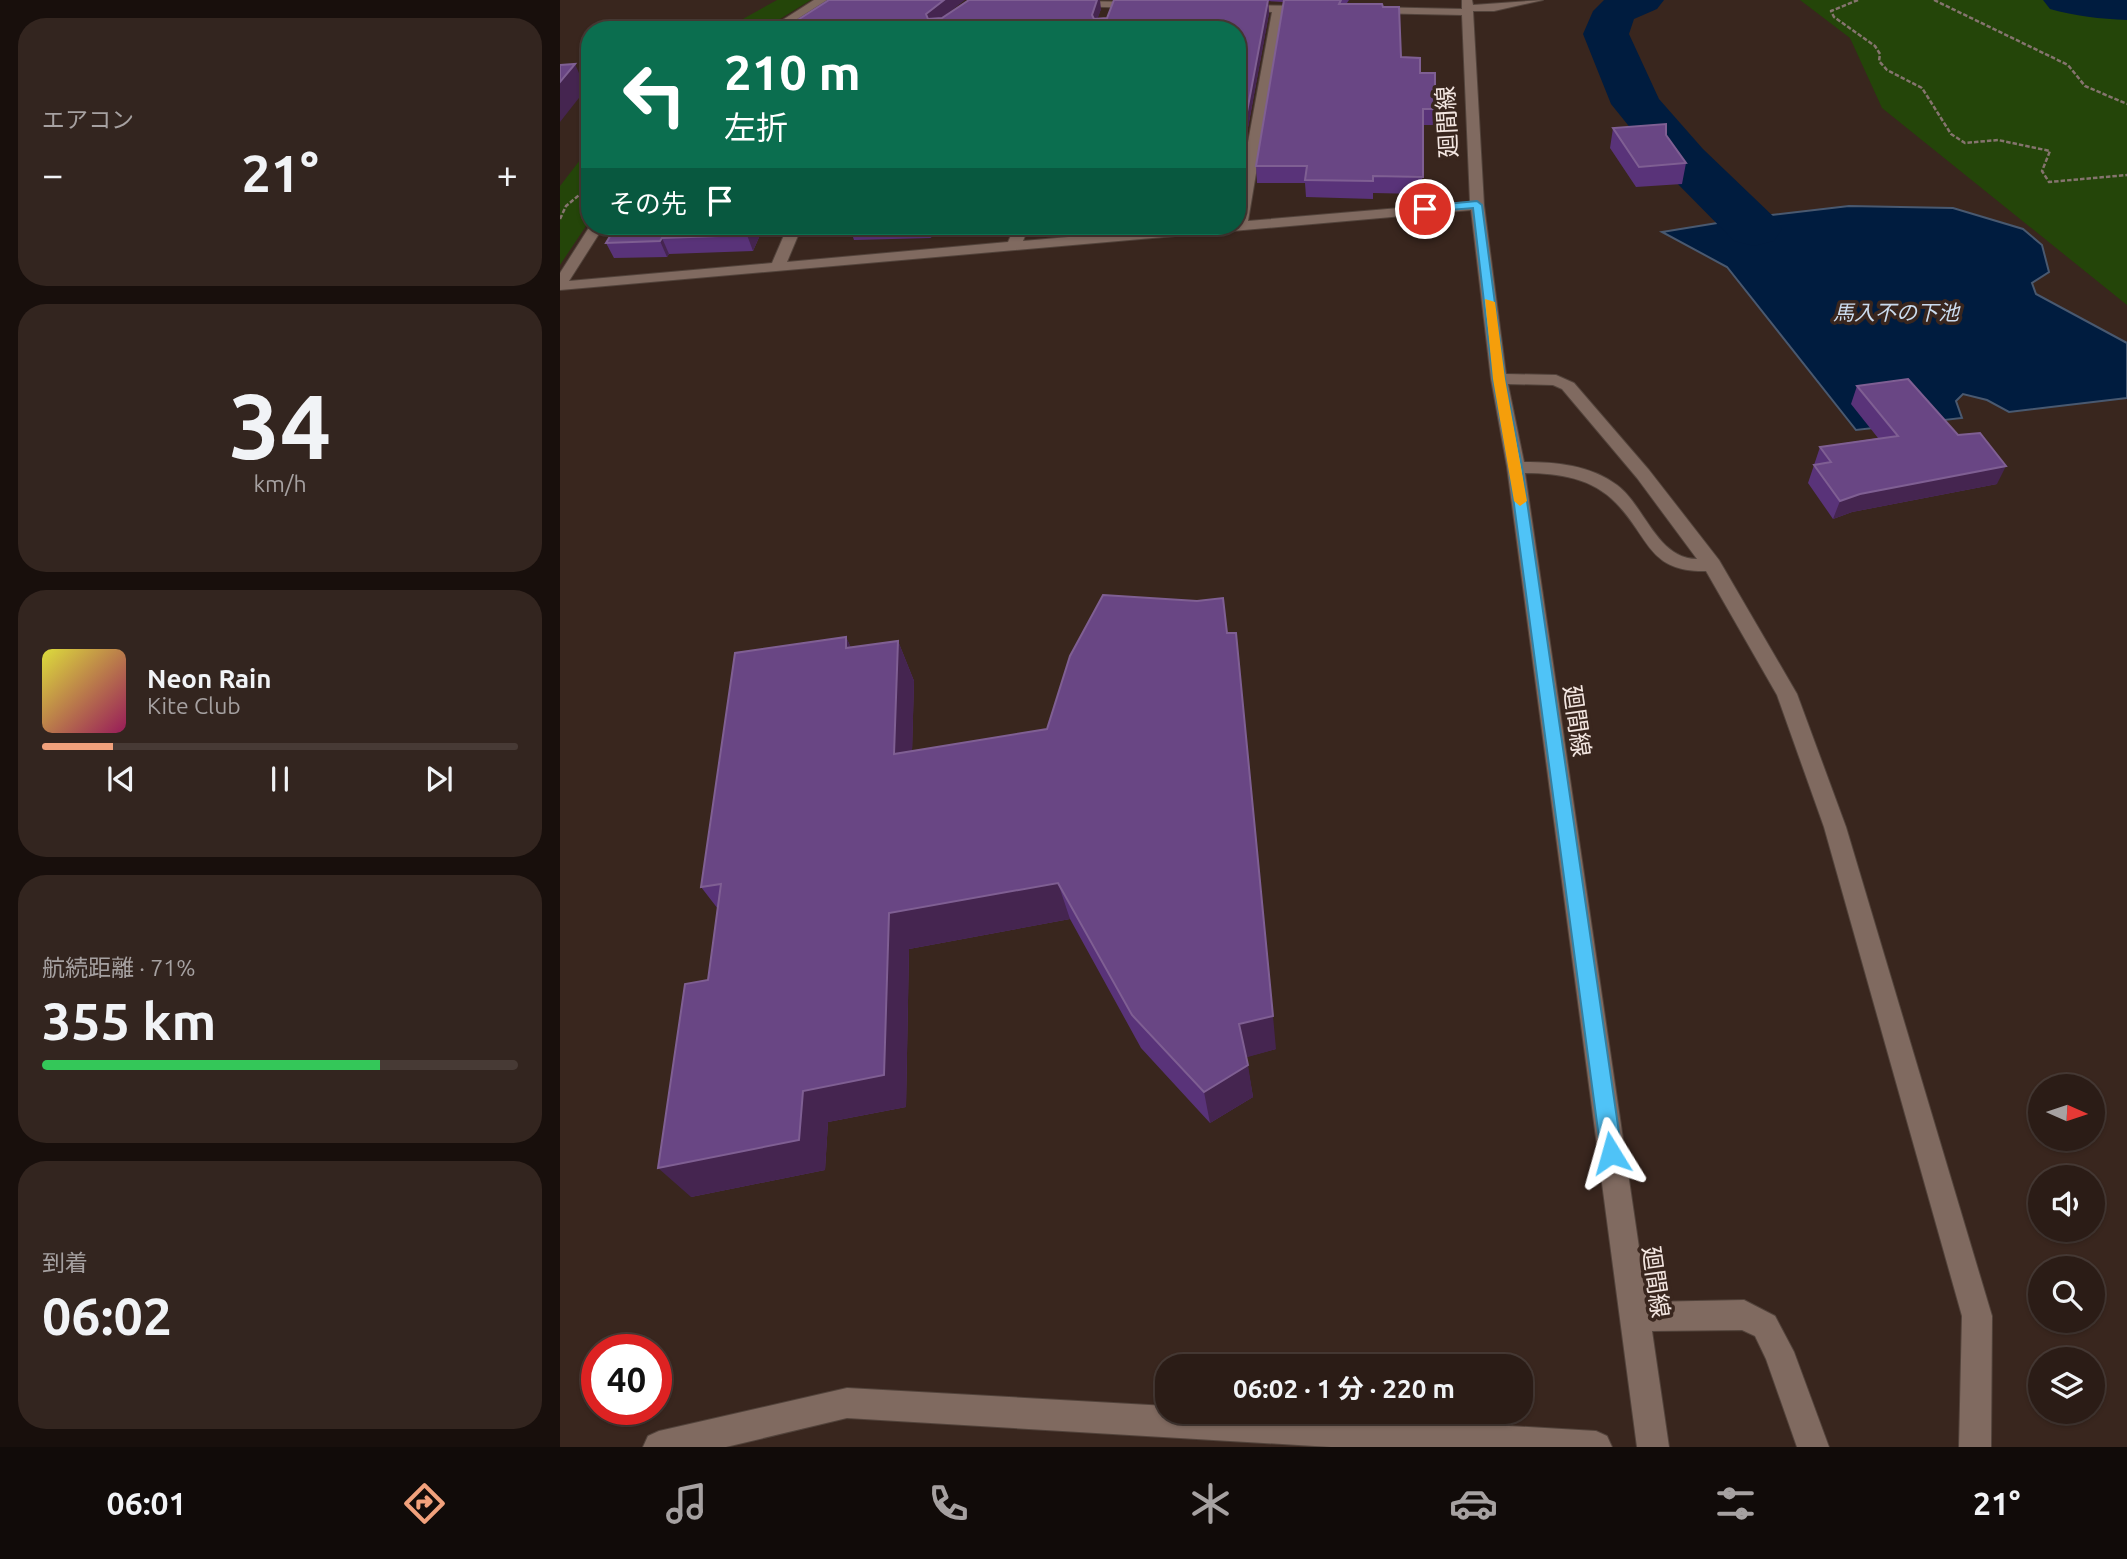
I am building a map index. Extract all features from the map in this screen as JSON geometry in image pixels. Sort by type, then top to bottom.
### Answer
[{"type":"street","points":[[787,21],[822,0]]},
{"type":"street","points":[[1359,10],[1468,6],[1494,8],[1538,0]]},
{"type":"street","points":[[1058,3],[1153,5]]},
{"type":"street","points":[[1106,17],[1111,4]]},
{"type":"street","name":"廻間線","points":[[1468,6],[1477,205],[1499,379],[1516,467],[1653,1447]]},
{"type":"street","points":[[1222,7],[1318,9]]},
{"type":"street","points":[[1246,182],[1278,8]]},
{"type":"street","points":[[1246,225],[1477,205]]},
{"type":"street","points":[[560,285],[591,235]]},
{"type":"street","points":[[777,267],[791,235]]},
{"type":"street","points":[[1014,245],[1018,235]]},
{"type":"street","points":[[560,285],[1132,235]]},
{"type":"street","points":[[1499,379],[1556,380],[1568,386],[1643,474],[1712,565],[1787,694],[1835,828],[1977,1316],[1975,1447]]},
{"type":"street","points":[[1516,467],[1572,469],[1610,488],[1651,541],[1673,562],[1693,567],[1712,565]]},
{"type":"street","points":[[1634,1317],[1744,1315],[1765,1326],[1779,1352],[1813,1447]]},
{"type":"street","points":[[659,1447],[847,1404],[1595,1447]]},
{"type":"path","points":[[1858,0],[1831,11],[1833,17],[1875,46],[1880,54],[1879,61],[1887,70],[1922,88],[1951,134],[1965,143],[1998,140],[2050,150],[2042,171],[2049,182],[2069,185],[2110,175],[2127,175]]},
{"type":"path","points":[[1934,0],[2068,65],[2085,86],[2127,104]]},
{"type":"path","points":[[560,219],[566,206],[581,194]]},
{"type":"green space","points":[[777,0],[811,0],[777,21],[739,21]]},
{"type":"green space","points":[[1800,0],[2113,0],[2127,8],[2127,305],[1882,108],[1850,38]]},
{"type":"green space","points":[[581,159],[581,234],[560,265],[560,186]]},
{"type":"water","name":"馬入不の下池","points":[[1849,206],[1953,208],[2023,229],[2042,245],[2049,272],[2032,283],[2036,294],[2127,343],[2127,398],[2009,412],[1987,400],[1963,394],[1956,401],[1962,418],[1856,430],[1727,267],[1662,232],[1754,217]]},
{"type":"building","points":[[829,0],[944,0],[926,14],[928,19],[942,18],[969,0],[1097,0],[1092,15],[1094,19],[1107,18],[1114,0],[1268,0],[1246,117],[1246,21],[796,21]]},
{"type":"building","points":[[1284,0],[1341,0],[1339,4],[1382,4],[1383,7],[1399,7],[1401,57],[1420,58],[1420,73],[1435,73],[1435,109],[1423,109],[1423,177],[1373,176],[1373,181],[1305,180],[1307,166],[1256,166]]},
{"type":"building","points":[[575,64],[560,82],[560,65]]},
{"type":"building","points":[[1666,124],[1666,135],[1686,163],[1639,167],[1613,128]]},
{"type":"building","points":[[611,235],[747,235],[662,238],[660,241],[606,243]]},
{"type":"building","points":[[1908,379],[1958,435],[1980,433],[2006,466],[1860,494],[1840,501],[1814,465],[1831,462],[1820,447],[1898,436],[1857,386]]},
{"type":"building","points":[[1103,595],[1197,601],[1223,598],[1227,633],[1236,633],[1273,1016],[1239,1024],[1248,1065],[1204,1092],[1132,1015],[1058,883],[889,913],[884,1075],[803,1091],[799,1140],[658,1168],[685,984],[708,980],[721,884],[701,887],[735,653],[846,637],[846,648],[898,641],[894,754],[1047,729],[1070,656]]},
{"type":"waterway","points":[[1642,0],[1615,11],[1606,34],[1636,104],[1684,160],[1754,229]]},
{"type":"waterway","points":[[2065,0],[2099,6],[2127,7]]},
{"type":"slow traffic","points":[[1489,302],[1520,501]]},
{"type":"route","points":[[1425,209],[1477,205],[1499,379],[1516,467],[1611,1153]]}]
